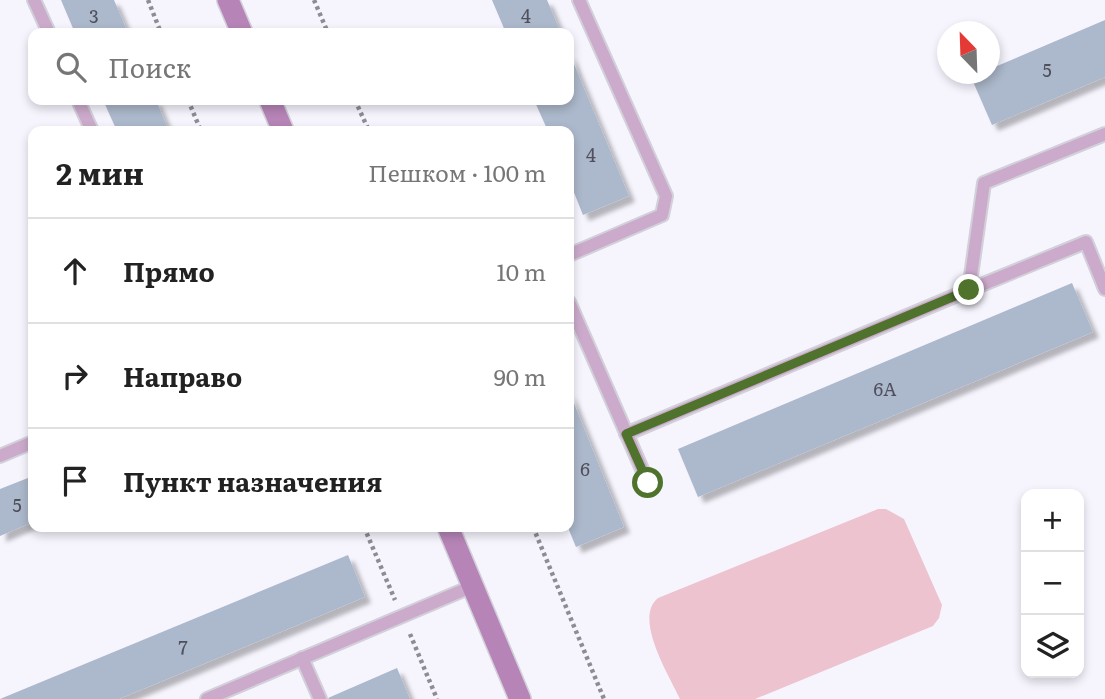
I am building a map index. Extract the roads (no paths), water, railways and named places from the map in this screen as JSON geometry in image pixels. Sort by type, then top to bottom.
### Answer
[{"type":"main road","points":[[228,0],[240,28]]},
{"type":"main road","points":[[272,105],[281,126]]},
{"type":"main road","points":[[450,532],[520,699]]},
{"type":"lane","points":[[34,0],[47,28]]},
{"type":"lane","points":[[574,253],[662,215],[666,207],[666,196],[579,0]]},
{"type":"lane","points":[[80,105],[90,126]]},
{"type":"lane","points":[[969,290],[984,183],[1105,134]]},
{"type":"lane","points":[[626,434],[1086,242],[1105,289]]},
{"type":"lane","points":[[574,314],[648,483]]},
{"type":"lane","points":[[0,456],[28,444]]},
{"type":"lane","points":[[207,699],[473,586]]},
{"type":"lane","points":[[302,658],[320,699]]}]
